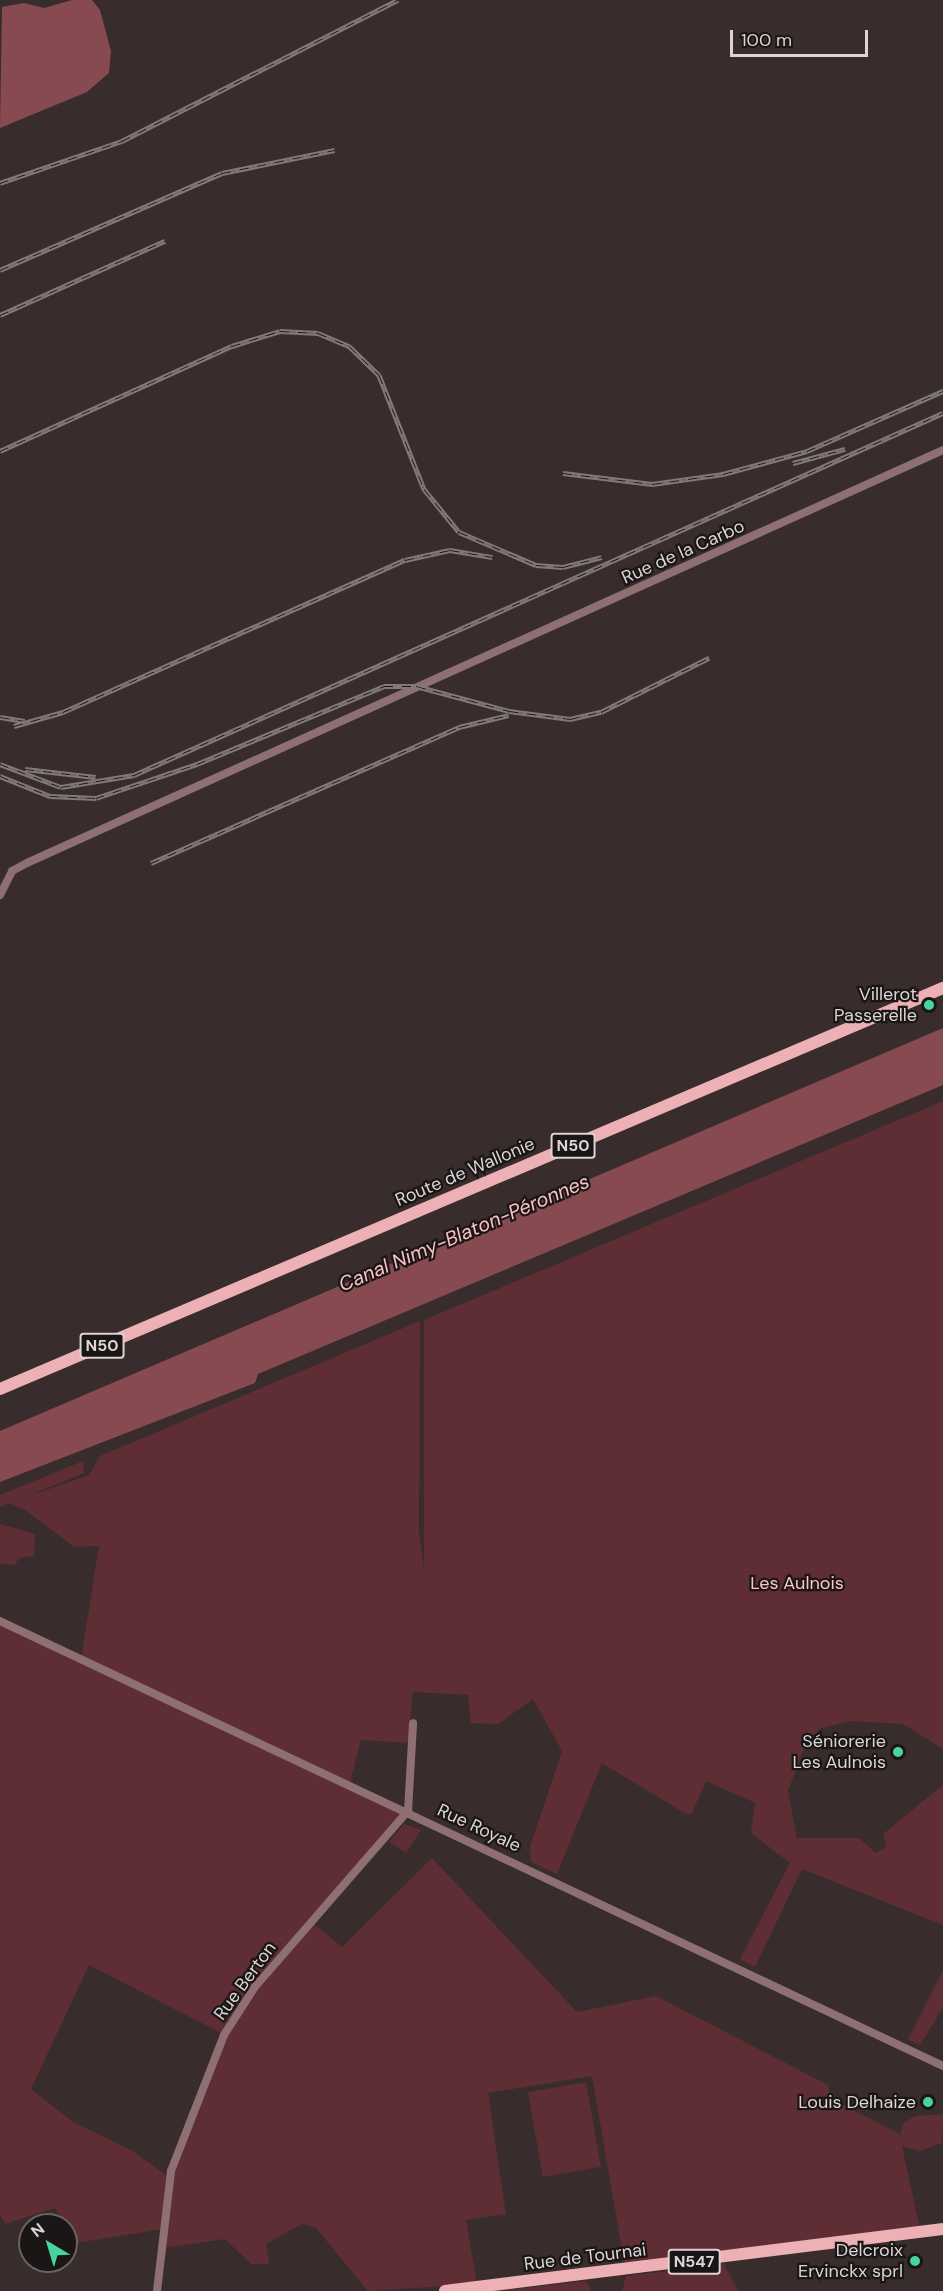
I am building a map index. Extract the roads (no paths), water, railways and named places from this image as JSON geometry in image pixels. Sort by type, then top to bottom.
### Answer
[{"type":"main road","name":"Route de Wallonie","points":[[0,1389],[943,988]]},
{"type":"main road","name":"Rue de Tournai","points":[[445,2291],[943,2229]]},
{"type":"street","name":"Rue de la Carbo","points":[[0,894],[12,871],[29,862],[943,450]]},
{"type":"street","name":"Rue Royale","points":[[0,1621],[408,1811],[943,2066]]},
{"type":"street","points":[[408,1811],[413,1723]]},
{"type":"street","name":"Rue Berton","points":[[157,2291],[171,2171],[225,2035],[268,1971],[408,1811]]},
{"type":"water","points":[[72,0],[92,0],[100,10],[111,51],[109,73],[87,92],[0,128],[2,7],[24,3],[44,8]]},
{"type":"water","name":"Canal Nimy-Blaton-Péronnes","points":[[943,1028],[943,1085],[258,1374],[255,1383],[0,1482],[0,1431]]},
{"type":"railway","points":[[0,183],[122,141],[398,0]]},
{"type":"railway","points":[[0,270],[222,173],[335,150]]},
{"type":"railway","points":[[0,315],[165,241]]},
{"type":"railway","points":[[0,451],[232,346],[280,331],[318,333],[349,346],[379,375],[424,489],[459,532],[536,565],[563,567],[602,557]]},
{"type":"railway","points":[[563,473],[652,484],[723,474],[807,451],[943,391]]},
{"type":"railway","points":[[0,764],[61,787],[134,775],[943,413]]},
{"type":"railway","points":[[793,463],[845,449]]},
{"type":"railway","points":[[14,726],[63,712],[405,560],[450,550],[492,557]]},
{"type":"railway","points":[[0,776],[50,796],[96,798],[197,764],[384,686],[416,686],[509,711],[570,719],[601,712],[709,658]]},
{"type":"railway","points":[[151,863],[459,727],[509,715]]},
{"type":"railway","points":[[0,717],[25,721]]},
{"type":"railway","points":[[25,769],[96,777]]},
{"type":"place","name":"Villerot Passerelle","points":[[929,1005]]},
{"type":"place","name":"Séniorerie Les Aulnois","points":[[898,1752]]},
{"type":"place","name":"Louis Delhaize","points":[[928,2102]]},
{"type":"place","name":"Delcroix Ervinckx sprl","points":[[915,2261]]},
{"type":"park label","name":"Les Aulnois","points":[[797,1583]]}]
